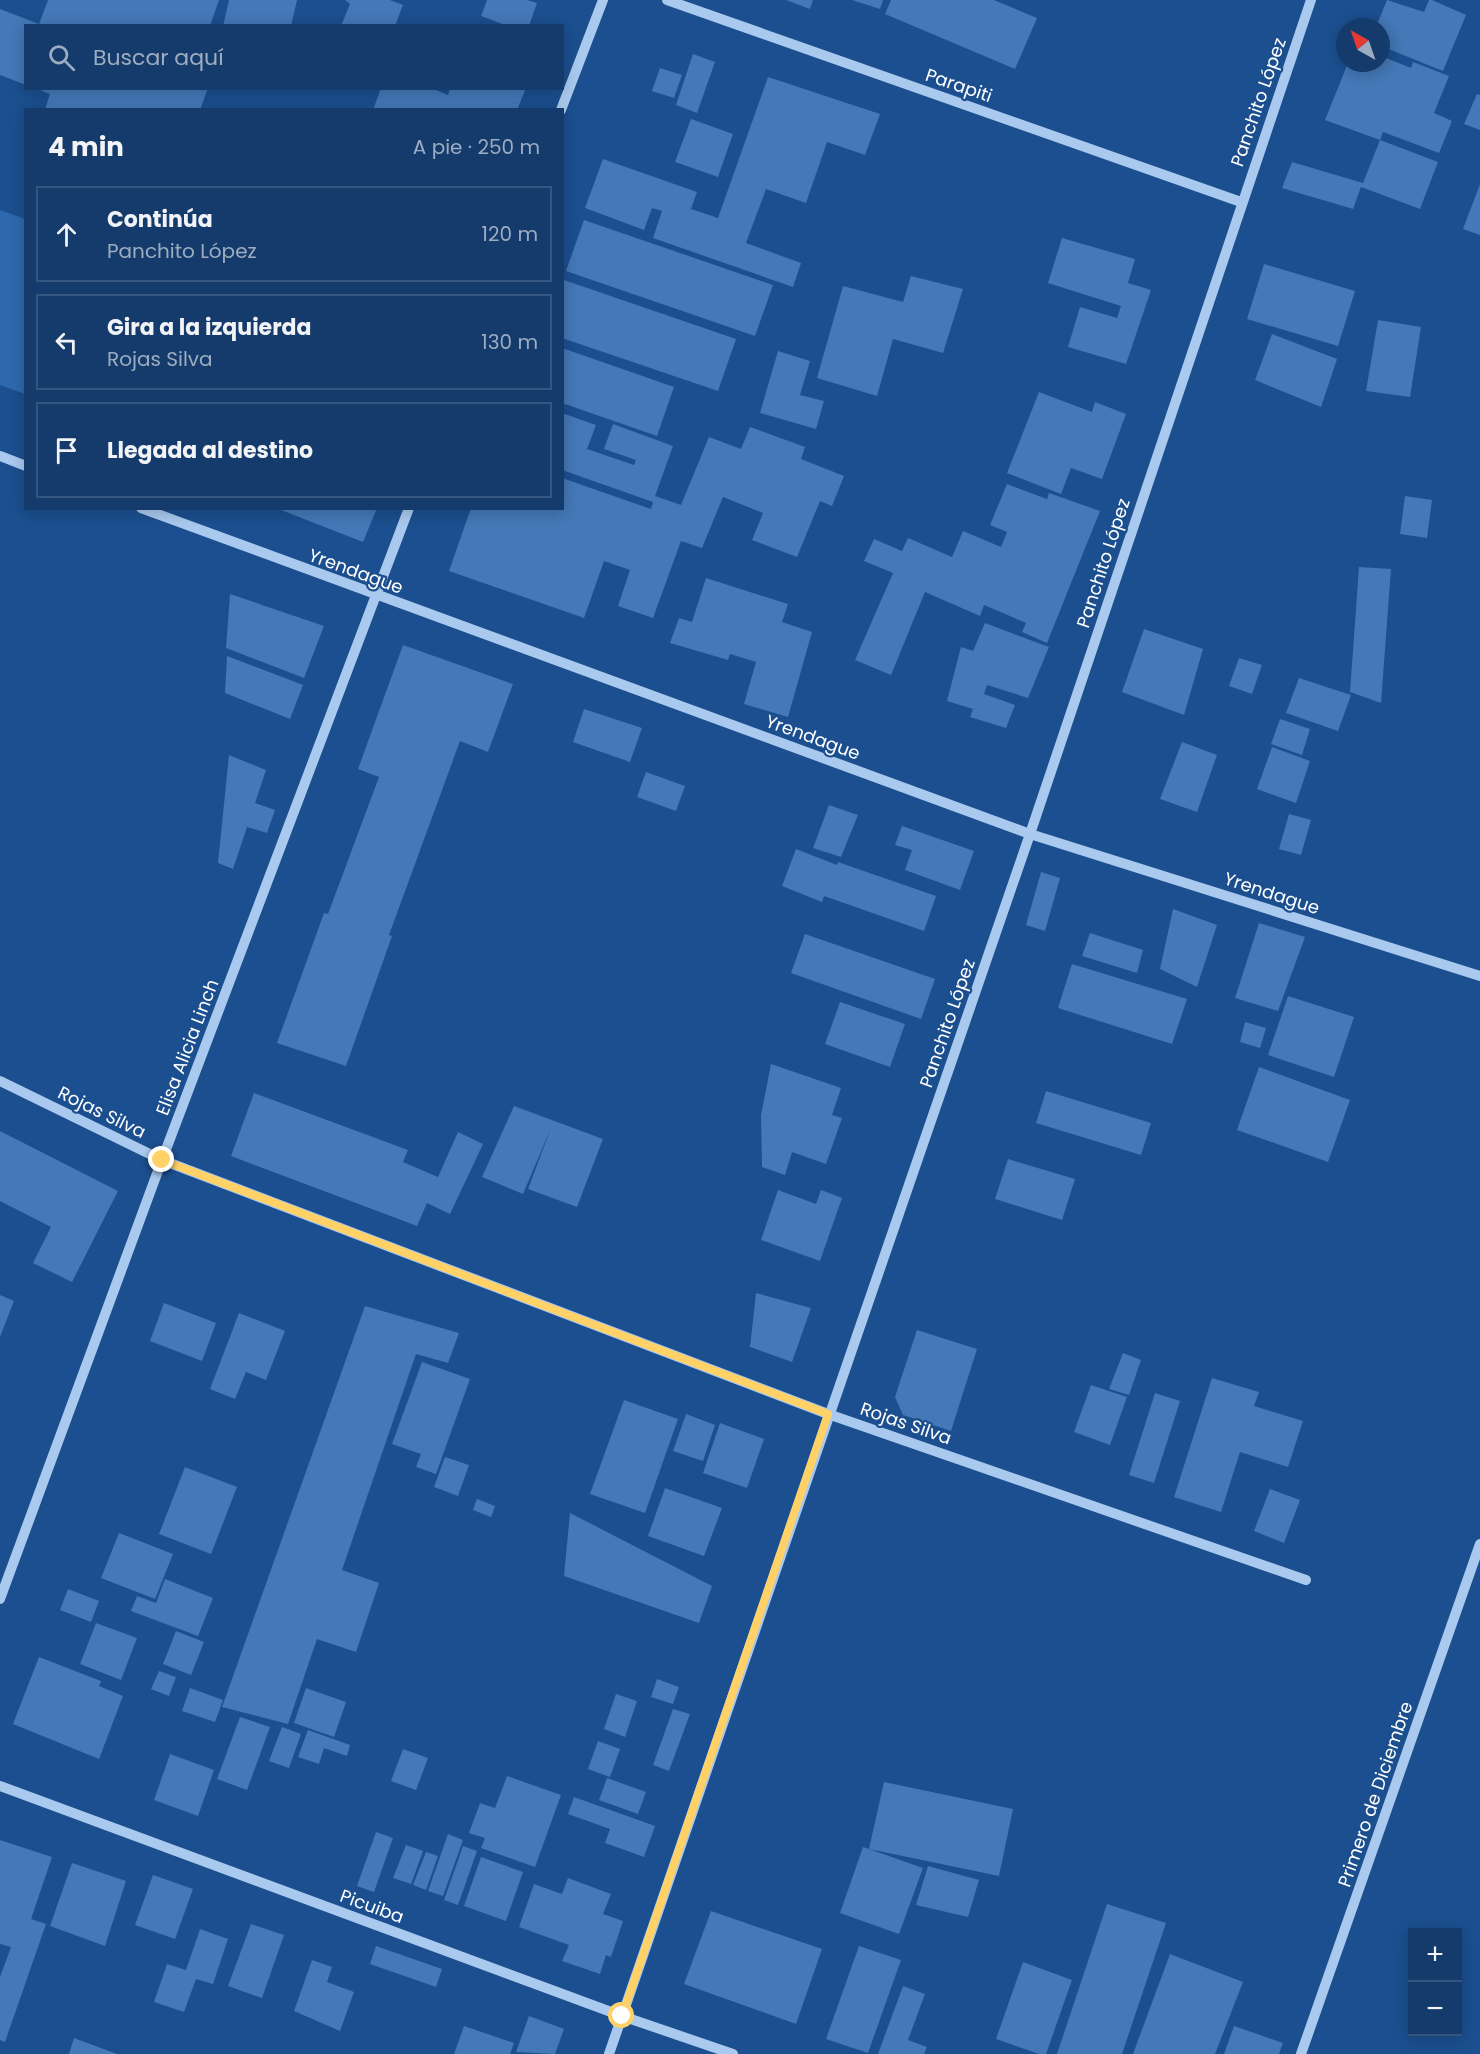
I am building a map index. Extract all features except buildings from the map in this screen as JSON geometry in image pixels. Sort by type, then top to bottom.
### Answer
[{"type":"street","points":[[562,108],[603,0]]},
{"type":"street","name":"Parapiti","points":[[667,0],[1241,202]]},
{"type":"street","name":"Panchito López","points":[[609,2054],[1030,834],[1241,202],[1311,0]]},
{"type":"street","points":[[0,456],[24,465]]},
{"type":"street","name":"Yrendague","points":[[146,510],[375,596],[1030,834],[1480,976]]},
{"type":"street","name":"Elisa Alicia Linch","points":[[0,1599],[162,1160],[408,510]]},
{"type":"street","name":"Rojas Silva","points":[[0,1081],[162,1160],[828,1414],[1306,1580]]},
{"type":"street","name":"Primero de Diciembre","points":[[1301,2054],[1480,1544]]},
{"type":"street","name":"Picuiba","points":[[0,1786],[622,2016],[733,2054]]},
{"type":"shaded area","points":[[0,210],[24,219],[24,394],[0,385]]},
{"type":"route","points":[[162,1160],[828,1414],[622,2016]]}]
